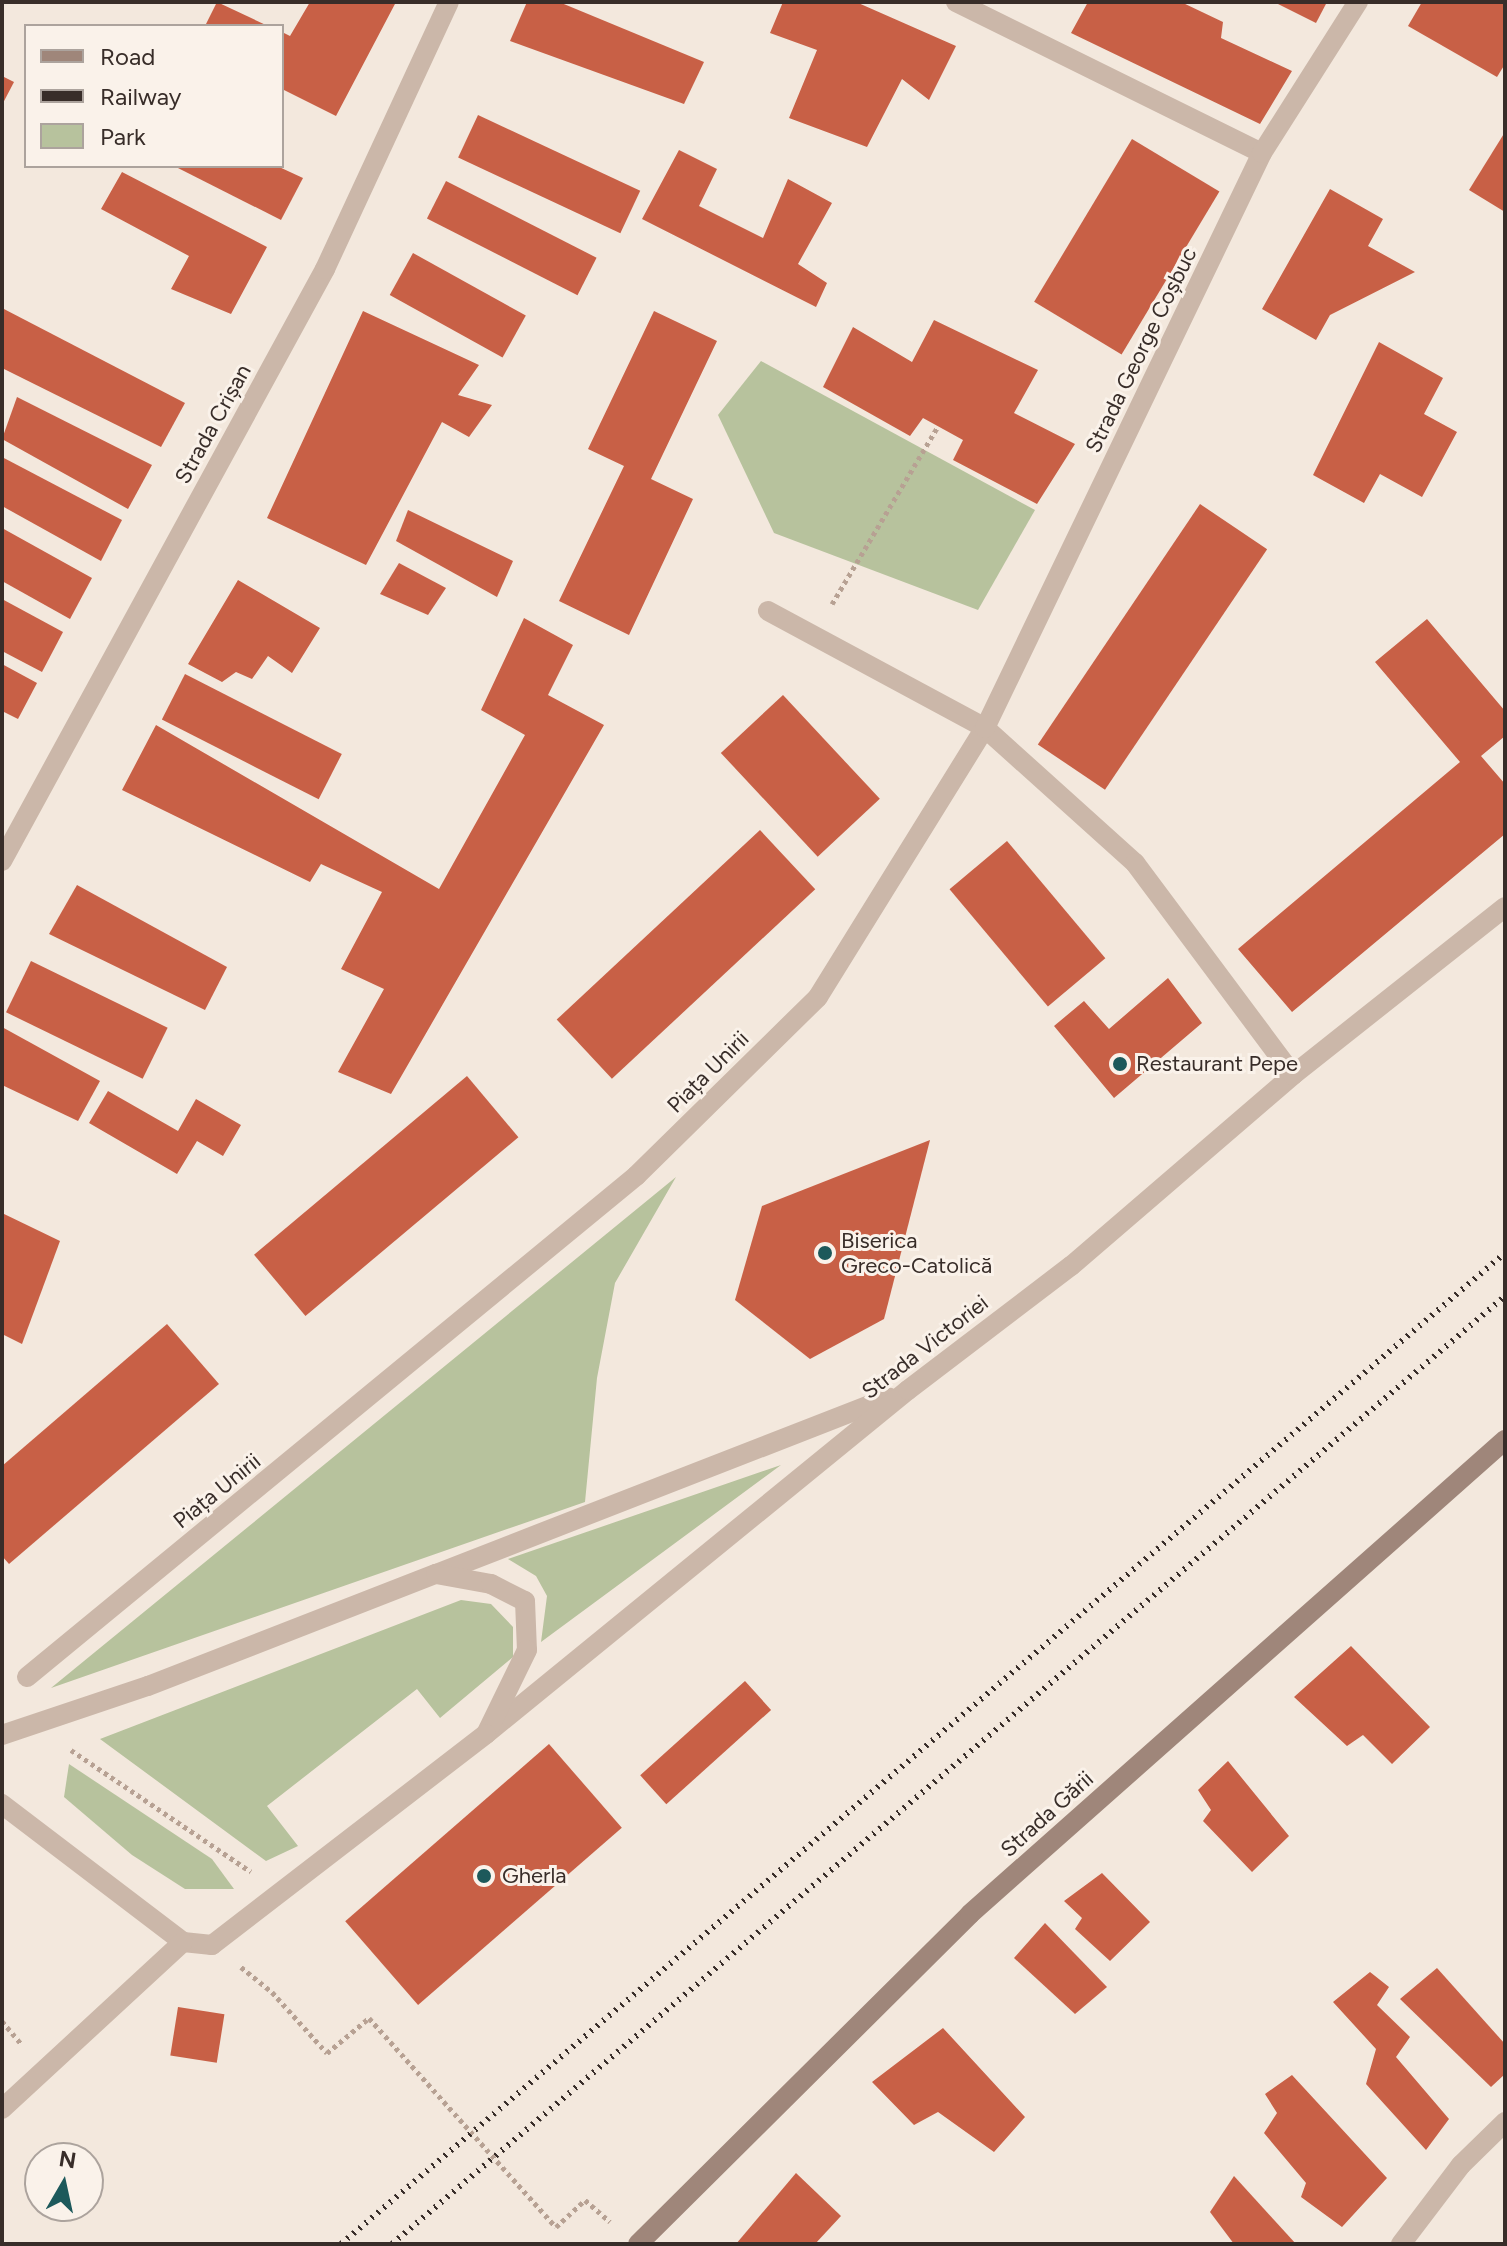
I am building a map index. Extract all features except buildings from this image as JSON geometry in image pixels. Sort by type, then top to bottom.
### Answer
[{"type":"street","name":"Strada Crișan","points":[[2,861],[325,269],[449,2]]},
{"type":"street","points":[[956,2],[1262,153]]},
{"type":"street","name":"Strada George Coșbuc","points":[[985,728],[1262,153],[1358,2]]},
{"type":"street","points":[[768,611],[985,728],[1135,863],[1293,1075]]},
{"type":"street","name":"Piața Unirii","points":[[27,1677],[636,1176],[818,997],[985,728]]},
{"type":"street","name":"Strada Victoriei","points":[[212,1945],[283,1894],[486,1734],[908,1390],[1071,1266],[1293,1075],[1505,907]]},
{"type":"street","points":[[2,1735],[148,1686],[908,1390]]},
{"type":"street","name":"Strada Gării","points":[[638,2244],[970,1914],[1505,1440]]},
{"type":"street","points":[[436,1574],[491,1584],[525,1601],[527,1650],[486,1734]]},
{"type":"street","points":[[2,1804],[183,1942],[212,1945]]},
{"type":"street","points":[[2,2109],[183,1942]]},
{"type":"street","points":[[1401,2244],[1461,2165],[1505,2122]]},
{"type":"path","points":[[813,636],[938,426]]},
{"type":"path","points":[[33,1724],[283,1894]]},
{"type":"path","points":[[212,1945],[272,1992],[327,2053],[369,2018],[556,2227],[585,2200]]},
{"type":"green space","points":[[761,361],[1035,510],[978,610],[774,533],[718,415]]},
{"type":"green space","points":[[676,1177],[615,1283],[597,1378],[585,1502],[51,1688]]},
{"type":"green space","points":[[781,1465],[541,1642],[547,1596],[536,1576],[508,1559]]},
{"type":"green space","points":[[461,1600],[491,1604],[513,1627],[513,1657],[440,1718],[417,1689],[267,1806],[298,1846],[266,1861],[100,1739]]},
{"type":"green space","points":[[69,1764],[212,1859],[234,1889],[185,1889],[132,1855],[64,1797]]},
{"type":"railway","points":[[341,2244],[1505,1253]]},
{"type":"railway","points":[[392,2244],[1505,1296]]},
{"type":"place","name":"Restaurant Pepe","points":[[1120,1064]]},
{"type":"place","name":"Biserica Greco-Catolică","points":[[825,1253]]},
{"type":"place","name":"Gherla","points":[[484,1876]]}]
